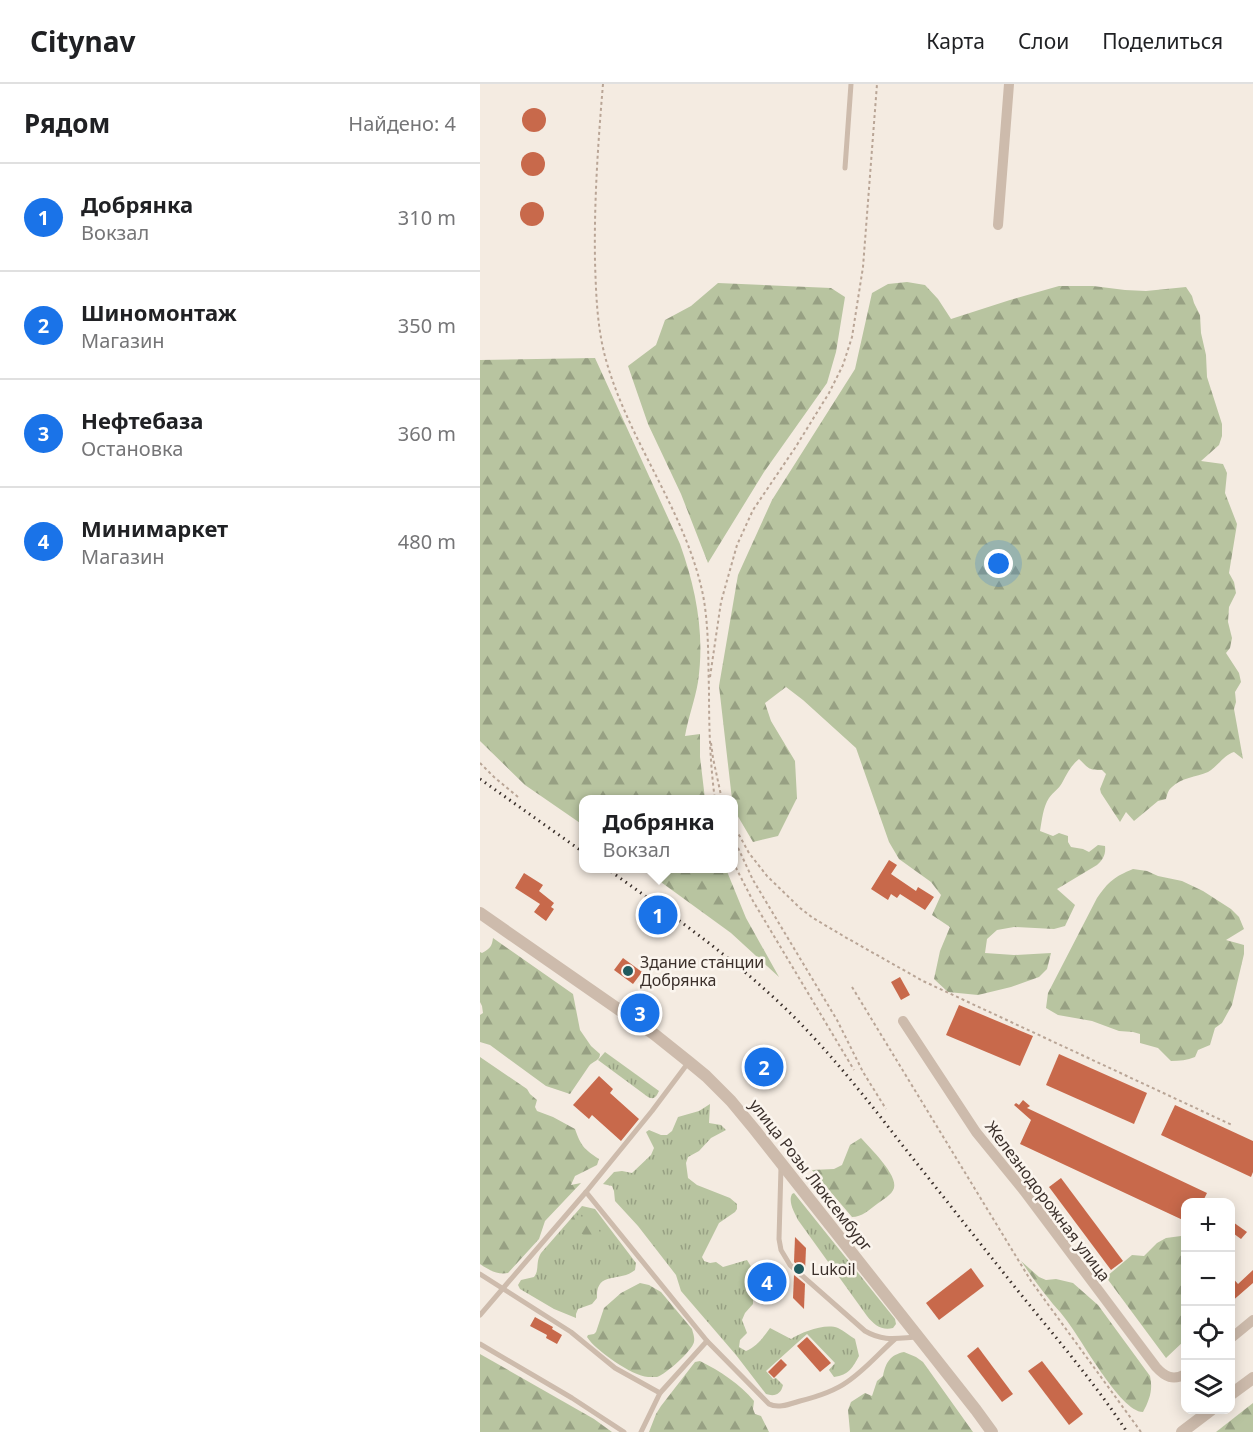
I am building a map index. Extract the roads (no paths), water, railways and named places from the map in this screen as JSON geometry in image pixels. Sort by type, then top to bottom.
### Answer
[{"type":"street","points":[[998,225],[1009,84]]},
{"type":"street","name":"улица Розы Люксембург","points":[[480,913],[654,1034],[706,1076],[731,1101],[992,1432]]},
{"type":"street","name":"Железнодорожная улица","points":[[903,1021],[976,1132],[1024,1191],[1156,1367],[1169,1378],[1181,1377]]},
{"type":"street","points":[[1235,1335],[1253,1320]]},
{"type":"street","points":[[1235,1391],[1253,1378]]},
{"type":"street","points":[[1184,1430],[1206,1414]]},
{"type":"lane","points":[[845,168],[851,84]]},
{"type":"lane","points":[[480,1315],[586,1192],[689,1062]]},
{"type":"lane","points":[[781,1163],[779,1239],[790,1265],[876,1338],[918,1337]]},
{"type":"lane","points":[[586,1192],[707,1341],[773,1406],[817,1396],[846,1383],[868,1366],[895,1339]]},
{"type":"lane","points":[[480,1274],[571,1332],[615,1368],[660,1393]]},
{"type":"lane","points":[[641,1432],[660,1393],[707,1341]]},
{"type":"lane","points":[[480,1344],[573,1398],[624,1432]]},
{"type":"railway","points":[[480,779],[579,849]]},
{"type":"railway","points":[[613,873],[729,959],[776,999],[812,1036],[865,1098],[1081,1369],[1127,1432]]},
{"type":"place","name":"Добрянка","points":[[658,915]]},
{"type":"place","name":"Здание станции Добрянка","points":[[628,971]]},
{"type":"place","name":"Нефтебаза","points":[[640,1013]]},
{"type":"place","name":"Шинoмонтаж","points":[[764,1067]]},
{"type":"place","name":"Lukoil","points":[[799,1269]]},
{"type":"place","name":"Минимаркет","points":[[767,1282]]}]
